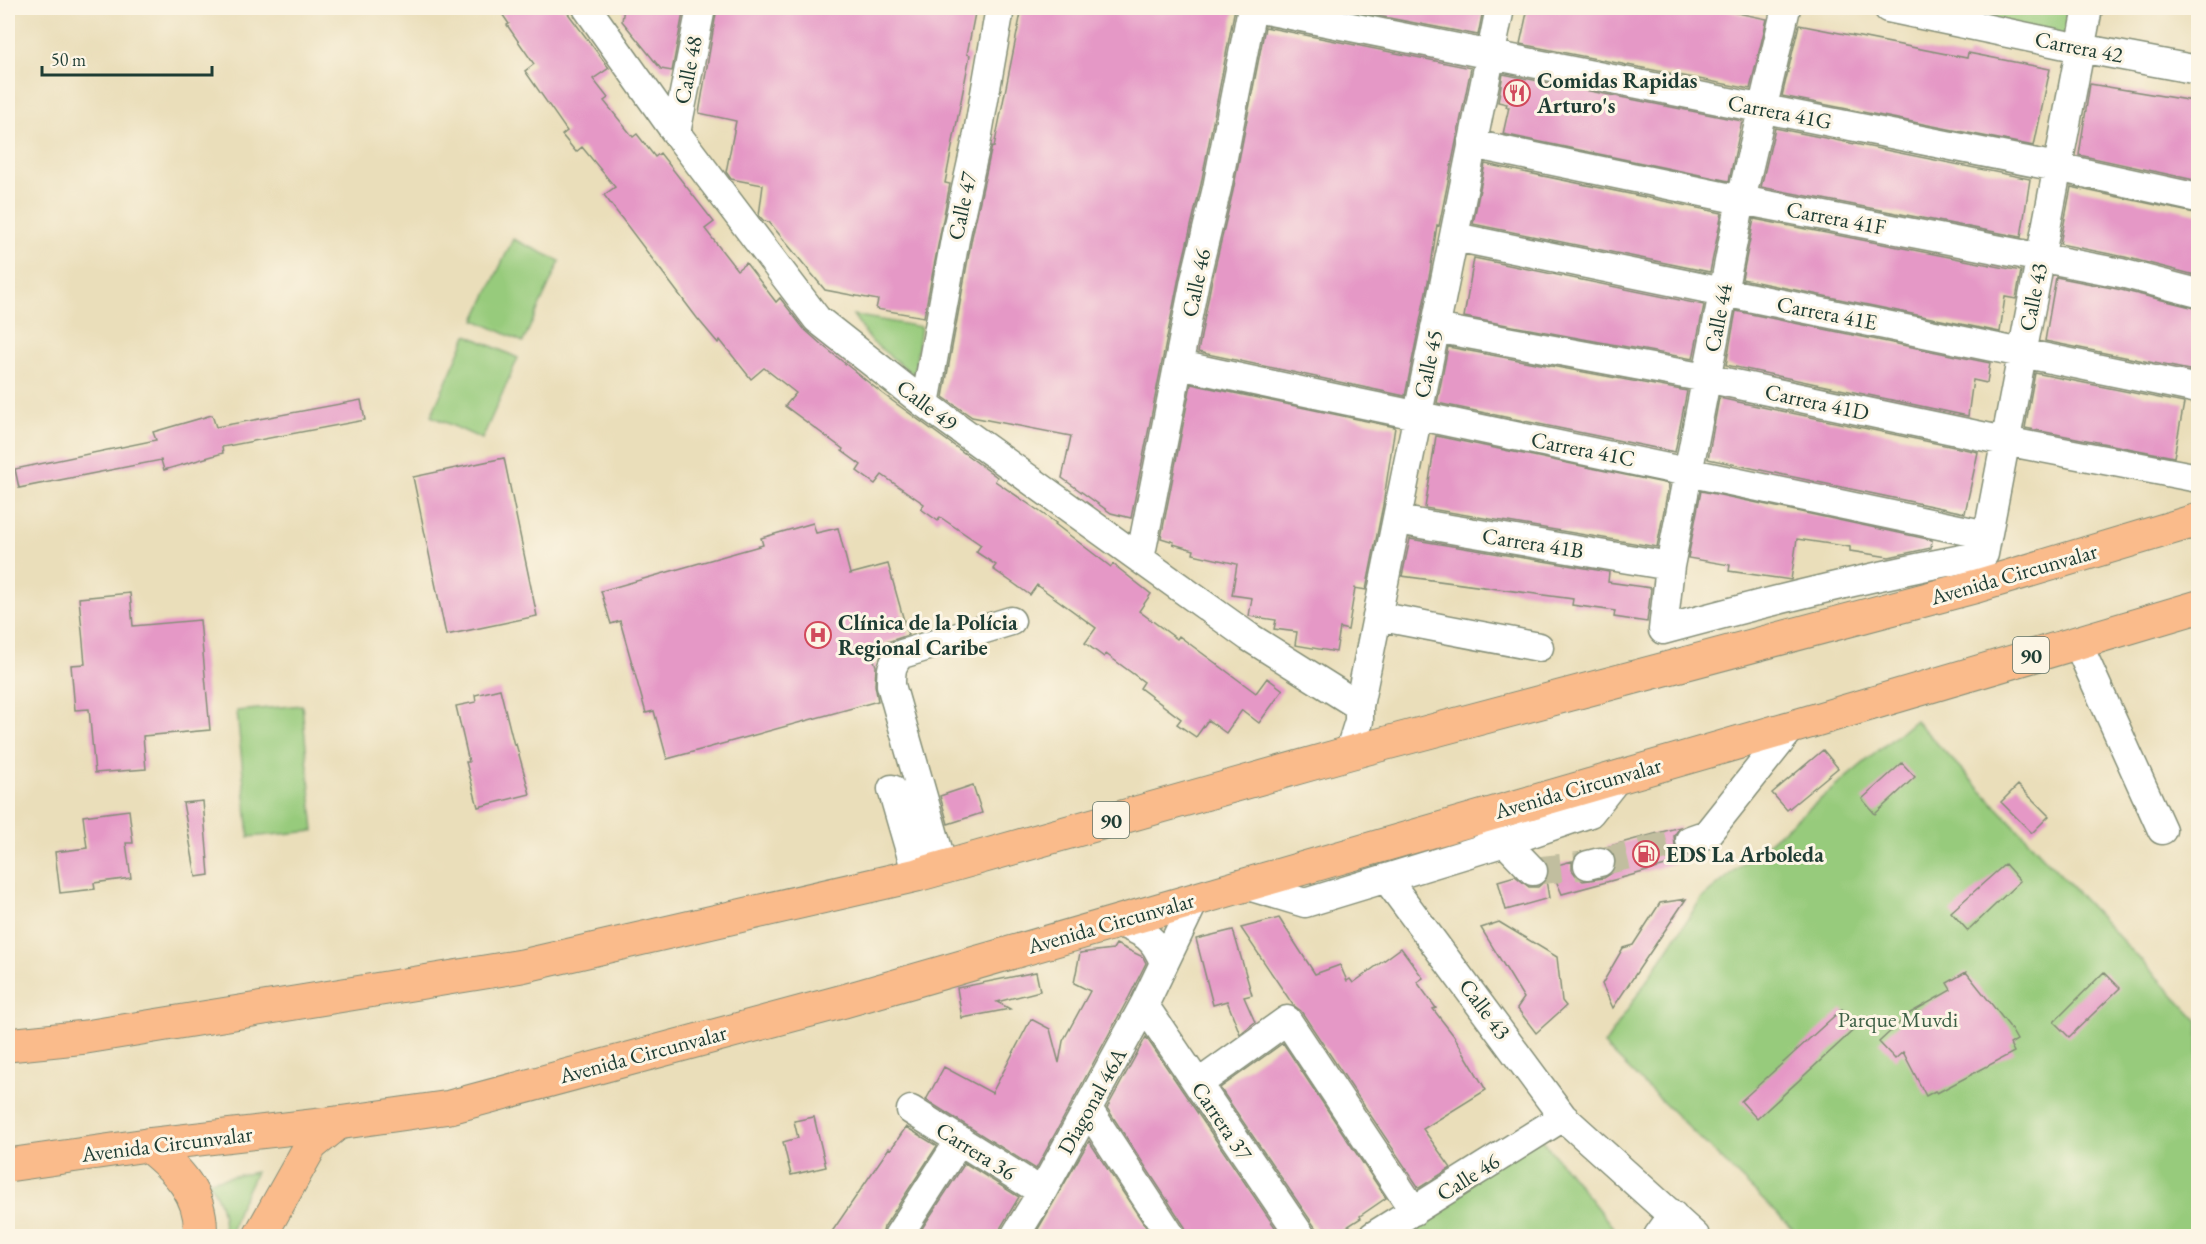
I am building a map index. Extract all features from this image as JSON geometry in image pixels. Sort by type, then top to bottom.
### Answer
[{"type":"main road","name":"Avenida Circunvalar","points":[[8,1045],[86,1037],[522,966],[930,871],[1393,742],[1983,559],[2199,520]]},
{"type":"main road","name":"Avenida Circunvalar","points":[[8,1165],[450,1107],[844,1001],[1792,727],[2199,606]]},
{"type":"main road","points":[[260,1236],[311,1145],[338,1123]]},
{"type":"main road","points":[[147,1145],[169,1162],[186,1181],[198,1207],[200,1236]]},
{"type":"street","name":"Calle 49","points":[[587,8],[676,133],[817,319],[924,404],[1359,713]]},
{"type":"street","name":"Calle 48","points":[[676,133],[701,8]]},
{"type":"street","name":"Calle 47","points":[[924,404],[943,298],[977,139],[1000,8]]},
{"type":"street","name":"Carrera 41G","points":[[1253,8],[2057,167],[2199,198]]},
{"type":"street","name":"Calle 46","points":[[1140,559],[1195,280],[1217,188],[1253,8]]},
{"type":"street","name":"Calle 45","points":[[1349,753],[1359,713],[1500,8]]},
{"type":"street","name":"Calle 44","points":[[1786,8],[1741,200],[1670,566],[1663,630],[1756,604],[1876,576],[1983,559]]},
{"type":"street","name":"Carrera 42","points":[[1888,8],[2199,70]]},
{"type":"street","name":"Calle 43","points":[[1983,559],[2088,8]]},
{"type":"street","name":"Carrera 41F","points":[[1472,144],[1741,200],[2040,256],[2121,273],[2199,293]]},
{"type":"street","name":"Carrera 41E","points":[[1455,237],[2199,389]]},
{"type":"street","name":"Carrera 41D","points":[[1435,328],[1706,378],[2005,441],[2199,478]]},
{"type":"street","name":"Carrera 41C","points":[[1179,365],[1689,470],[1983,559]]},
{"type":"street","name":"Carrera 41B","points":[[1397,520],[1670,566]]},
{"type":"street","points":[[1377,615],[1539,648]]},
{"type":"street","points":[[930,871],[920,781],[891,685],[894,661],[902,654],[1011,621]]},
{"type":"street","points":[[2076,642],[2162,830]]},
{"type":"street","points":[[1359,713],[1393,742]]},
{"type":"street","points":[[1690,840],[1707,834],[1792,727]]},
{"type":"street","points":[[1245,885],[1305,903],[1505,842],[1590,813],[1620,775]]},
{"type":"street","points":[[892,789],[930,871]]},
{"type":"street","points":[[1428,831],[1505,842],[1533,871]]},
{"type":"street","name":"Calle 43","points":[[1386,878],[1563,1117],[1666,1226],[1695,1236]]},
{"type":"street","name":"Diagonal 46A","points":[[1032,1220],[1144,1005],[1194,899]]},
{"type":"street","points":[[1118,922],[1143,932],[1160,951],[1164,963]]},
{"type":"street","name":"Carrera 37","points":[[1144,1005],[1301,1236]]},
{"type":"street","points":[[1197,1084],[1287,1020],[1414,1211]]},
{"type":"street","points":[[1088,1109],[1172,1236]]},
{"type":"street","name":"Carrera 36","points":[[911,1110],[960,1140],[1032,1220]]},
{"type":"street","name":"Calle 46","points":[[1373,1236],[1563,1117]]},
{"type":"street","points":[[898,1236],[960,1140]]},
{"type":"green space","points":[[1888,8],[2088,8],[2080,48]]},
{"type":"green space","points":[[513,239],[560,261],[523,342],[475,320]]},
{"type":"green space","points":[[853,315],[921,327],[914,375],[871,341]]},
{"type":"green space","points":[[467,335],[518,358],[482,439],[431,416]]},
{"type":"green space","points":[[302,705],[314,831],[249,837],[237,711]]},
{"type":"green space","name":"Parque Muvdi","points":[[1915,720],[2198,1021],[2198,1236],[1800,1236],[1604,1045],[1701,899]]},
{"type":"green space","points":[[1539,1136],[1620,1236],[1384,1236]]},
{"type":"green space","points":[[256,1172],[239,1207],[230,1236],[223,1235],[221,1206],[208,1181]]},
{"type":"building","points":[[498,8],[564,8],[609,68],[593,79],[608,98],[604,101],[633,137],[637,134],[655,157],[660,153],[714,222],[705,229],[737,270],[746,263],[776,302],[780,298],[804,329],[822,345],[883,394],[997,477],[995,481],[1056,523],[1111,567],[1113,564],[1151,594],[1139,611],[1177,639],[1179,636],[1256,693],[1267,678],[1283,690],[1259,723],[1242,710],[1226,733],[1208,720],[1196,737],[1177,724],[1181,719],[1140,688],[1144,682],[1106,654],[1104,657],[1085,643],[1096,628],[1037,585],[1030,595],[993,569],[996,565],[976,552],[981,545],[940,517],[938,521],[921,509],[924,504],[882,475],[875,484],[857,471],[861,465],[785,406],[796,393],[764,368],[751,379],[720,340],[718,343],[697,318],[604,195],[615,187],[582,147],[576,152],[562,135],[567,131],[525,71],[534,64]]},
{"type":"building","points":[[624,8],[684,8],[672,71],[661,69],[622,21]]},
{"type":"building","points":[[717,8],[976,8],[967,54],[970,55],[945,183],[950,184],[924,317],[876,309],[878,300],[825,290],[769,222],[759,216],[763,185],[731,179],[726,172],[736,121],[699,113]]},
{"type":"building","points":[[1022,8],[1235,8],[1201,184],[1179,277],[1131,518],[1111,513],[1062,478],[1071,436],[972,417],[943,397],[972,237],[992,146],[994,147]]},
{"type":"building","points":[[1337,8],[1467,8],[1483,10],[1478,35]]},
{"type":"building","points":[[1528,8],[1713,8],[1767,19],[1750,89],[1520,44]]},
{"type":"building","points":[[1799,25],[1967,58],[1968,53],[2050,69],[2034,146],[1782,96]]},
{"type":"building","points":[[1265,27],[1471,68],[1439,226],[1437,225],[1405,396],[1198,352]]},
{"type":"building","points":[[1503,74],[1742,121],[1729,181],[1503,134],[1509,107],[1506,107],[1507,104],[1498,102]]},
{"type":"building","points":[[2090,84],[2199,102],[2199,181],[2079,155]]},
{"type":"building","points":[[1775,128],[2030,179],[2021,237],[1761,187]]},
{"type":"building","points":[[1485,164],[1722,213],[1710,272],[1473,224]]},
{"type":"building","points":[[2071,187],[2199,214],[2199,276],[2125,257],[2060,244]]},
{"type":"building","points":[[1754,219],[2021,271],[2016,299],[2005,297],[2000,332],[1742,279]]},
{"type":"building","points":[[1474,258],[1704,305],[1693,359],[1464,317]]},
{"type":"building","points":[[2056,277],[2199,309],[2199,372],[2045,341]]},
{"type":"building","points":[[1736,311],[1990,363],[1987,383],[1973,380],[1968,416],[1726,365]]},
{"type":"building","points":[[1448,347],[1687,391],[1675,452],[1437,403]]},
{"type":"building","points":[[2035,373],[2184,403],[2174,457],[2025,428]]},
{"type":"building","points":[[1191,384],[1395,427],[1383,505],[1366,590],[1355,588],[1348,630],[1340,628],[1336,652],[1295,645],[1297,632],[1274,629],[1276,620],[1249,616],[1252,598],[1232,595],[1237,564],[1193,554],[1194,550],[1161,538]]},
{"type":"building","points":[[1719,398],[1978,452],[1965,513],[1708,459]]},
{"type":"building","points":[[361,400],[365,420],[222,447],[223,453],[164,470],[161,460],[19,488],[15,469],[156,440],[153,432],[212,415],[216,427]]},
{"type":"building","points":[[1436,436],[1669,484],[1657,547],[1425,508]]},
{"type":"building","points":[[504,458],[537,616],[446,635],[413,477]]},
{"type":"building","points":[[1701,491],[1932,540],[1931,548],[1889,557],[1850,551],[1850,547],[1797,539],[1791,580],[1729,571],[1730,565],[1688,558]]},
{"type":"building","points":[[813,523],[816,533],[838,528],[850,574],[888,564],[908,635],[870,648],[876,666],[875,685],[878,701],[667,759],[654,711],[646,713],[620,621],[611,624],[601,591],[763,545],[761,538]]},
{"type":"building","points":[[1410,539],[1609,572],[1608,582],[1651,588],[1647,622],[1614,617],[1615,611],[1572,605],[1573,599],[1402,576]]},
{"type":"building","points":[[130,593],[133,626],[200,620],[210,730],[143,736],[146,769],[95,773],[89,709],[75,710],[71,665],[85,664],[79,598]]},
{"type":"building","points":[[500,689],[514,745],[516,744],[530,794],[478,807],[466,762],[469,762],[456,706],[476,702],[475,695]]},
{"type":"building","points":[[1823,750],[1838,768],[1787,810],[1772,793]]},
{"type":"building","points":[[1902,763],[1915,777],[1875,814],[1862,799]]},
{"type":"building","points":[[973,785],[982,813],[948,824],[940,796]]},
{"type":"building","points":[[2018,785],[2049,816],[2032,833],[2001,802]]},
{"type":"building","points":[[203,801],[209,875],[196,877],[183,803]]},
{"type":"building","points":[[129,810],[133,843],[126,843],[131,878],[94,883],[95,889],[60,893],[55,852],[87,848],[83,816]]},
{"type":"building","name":"EDS La Arboleda","points":[[1680,827],[1674,836],[1675,846],[1680,853],[1695,858],[1562,894],[1550,867],[1572,861],[1572,870],[1583,881],[1604,878],[1612,873],[1616,866],[1616,857],[1606,847]]},
{"type":"building","points":[[2005,864],[2020,881],[1968,931],[1951,912]]},
{"type":"building","points":[[1515,876],[1529,887],[1538,887],[1546,880],[1549,898],[1506,910],[1498,881]]},
{"type":"building","points":[[1686,899],[1613,1008],[1602,984],[1623,948],[1633,945],[1660,903]]},
{"type":"building","points":[[1279,918],[1315,974],[1340,965],[1347,981],[1350,979],[1353,983],[1401,948],[1423,978],[1417,982],[1436,1008],[1433,1009],[1454,1036],[1486,1090],[1423,1129],[1451,1168],[1419,1188],[1301,1011],[1293,1005],[1241,928]]},
{"type":"building","points":[[1499,922],[1557,957],[1562,1001],[1566,1006],[1536,1033],[1517,1008],[1524,998],[1481,928]]},
{"type":"building","points":[[1233,930],[1252,995],[1244,997],[1255,1022],[1240,1034],[1227,1001],[1213,1005],[1196,939]]},
{"type":"building","points":[[1116,944],[1143,957],[1146,963],[1036,1169],[926,1100],[944,1067],[992,1093],[1031,1019],[1050,1029],[1059,1063],[1063,1041],[1090,991],[1074,983],[1080,953],[1113,949]]},
{"type":"building","points":[[1036,972],[1040,991],[997,1002],[1010,1009],[962,1018],[957,988]]},
{"type":"building","points":[[1966,972],[2009,1026],[2017,1040],[2010,1044],[2014,1052],[1937,1093],[1935,1091],[1926,1096],[1903,1052],[1895,1059],[1879,1042],[1910,1013],[1951,990],[1947,983]]},
{"type":"building","points":[[2104,972],[2120,988],[2069,1037],[2054,1022]]},
{"type":"building","points":[[1842,1009],[1858,1026],[1757,1119],[1741,1101]]},
{"type":"building","points":[[1146,1037],[1281,1236],[1187,1236],[1185,1227],[1107,1108]]},
{"type":"building","points":[[1283,1043],[1386,1198],[1333,1236],[1317,1236],[1315,1227],[1220,1088]]},
{"type":"building","points":[[814,1117],[826,1167],[791,1175],[783,1142],[798,1138],[794,1121]]},
{"type":"building","points":[[906,1127],[937,1146],[884,1227],[882,1236],[829,1236],[889,1148],[891,1149]]},
{"type":"building","points":[[1089,1141],[1152,1236],[1034,1236]]},
{"type":"building","points":[[965,1163],[1019,1197],[1001,1227],[999,1236],[917,1236]]},
{"type":"tunnel","points":[[1600,862],[1690,840]]},
{"type":"tunnel","points":[[1533,871],[1588,865]]},
{"type":"place","name":"Comidas Rapidas Arturo's","points":[[1517,93]]},
{"type":"place","name":"Clínica de la Polícia Regional Caribe","points":[[818,635]]},
{"type":"place","name":"EDS La Arboleda","points":[[1646,854]]}]
